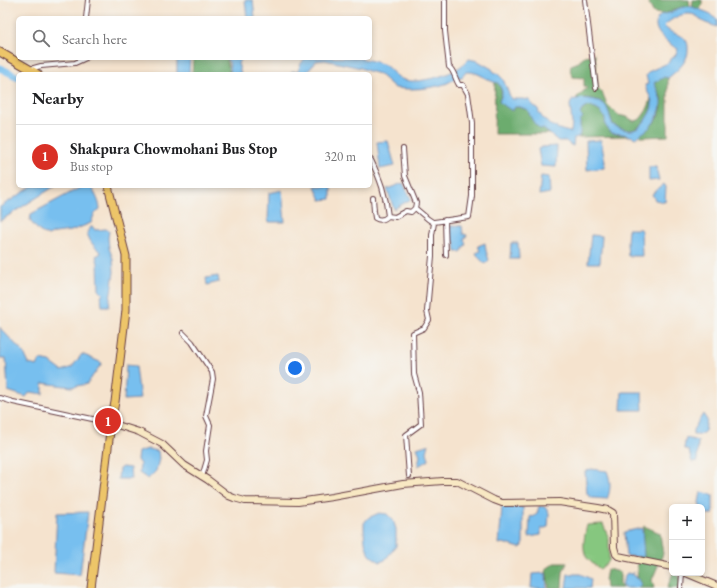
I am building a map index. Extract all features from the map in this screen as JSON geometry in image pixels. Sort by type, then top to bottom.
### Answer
[{"type":"highway","points":[[0,52],[35,72]]},
{"type":"highway","points":[[91,588],[126,310],[126,256],[109,188]]},
{"type":"main road","points":[[111,423],[139,432],[162,444],[184,465],[229,496],[245,501],[298,502],[403,484],[443,480],[457,481],[489,498],[502,503],[559,502],[608,510],[613,513],[614,547],[618,556],[669,566]]},
{"type":"main road","points":[[693,576],[717,586]]},
{"type":"street","points":[[86,16],[88,0]]},
{"type":"street","points":[[434,223],[469,217],[472,196],[472,123],[468,94],[463,85],[459,85],[452,69],[449,66],[445,31],[445,0]]},
{"type":"street","points":[[585,0],[596,88]]},
{"type":"street","points":[[35,72],[41,66],[75,63],[82,60]]},
{"type":"street","points":[[403,149],[405,176],[416,203],[416,208],[434,223]]},
{"type":"street","points":[[372,162],[385,194],[388,216]]},
{"type":"street","points":[[373,198],[375,218],[379,220],[385,219],[388,216],[395,217],[406,211],[411,212],[416,208]]},
{"type":"street","points":[[445,220],[446,254]]},
{"type":"street","points":[[409,476],[406,435],[421,424],[419,392],[414,374],[413,333],[424,328],[429,320],[428,311],[434,223]]},
{"type":"street","points":[[183,333],[192,342],[212,372],[213,379],[206,416],[210,425],[206,451],[207,460],[202,477]]},
{"type":"street","points":[[0,398],[111,423]]},
{"type":"street","points":[[681,588],[682,576]]},
{"type":"green space","points":[[649,0],[689,0],[690,6],[661,14],[653,12],[649,4]]},
{"type":"green space","points":[[693,0],[702,0],[700,9],[692,7]]},
{"type":"green space","points":[[595,54],[598,88],[602,92],[607,104],[618,115],[627,117],[634,121],[639,120],[646,110],[651,98],[652,104],[650,112],[645,121],[638,127],[625,130],[613,125],[607,107],[600,101],[576,98],[587,88],[584,86],[584,78],[573,77],[570,71],[571,65],[579,62],[584,56]]},
{"type":"green space","points":[[193,60],[226,60],[230,72],[192,72]]},
{"type":"green space","points":[[664,77],[668,78],[668,136],[641,137],[640,134],[649,128],[661,109],[661,98],[654,83]]},
{"type":"green space","points":[[495,82],[498,82],[501,88],[500,98],[515,107],[528,110],[534,121],[550,134],[494,134]]},
{"type":"green space","points":[[588,106],[602,113],[616,134],[628,136],[578,137],[580,134],[580,114],[582,110]]},
{"type":"green space","points":[[603,524],[609,539],[609,561],[600,569],[587,558],[584,550],[584,542],[587,525]]},
{"type":"green space","points":[[644,526],[660,533],[663,554],[652,580],[654,588],[638,588],[637,566]]},
{"type":"green space","points":[[555,563],[567,563],[563,572],[562,588],[549,588],[546,569]]},
{"type":"green space","points":[[607,569],[620,572],[620,585],[622,588],[606,588],[605,580]]},
{"type":"green space","points":[[672,576],[678,576],[683,585],[680,588],[667,588]]},
{"type":"water","points":[[245,0],[253,0],[255,16],[247,16]]},
{"type":"water","points":[[690,6],[709,13],[717,19],[717,27],[705,23],[700,18],[689,14],[675,18],[664,26],[671,32],[684,38],[688,47],[687,57],[682,65],[668,78],[664,77],[654,83],[661,101],[660,110],[652,125],[636,138],[624,134],[611,133],[605,125],[605,118],[601,112],[588,106],[582,110],[580,114],[583,117],[580,121],[580,134],[578,137],[574,138],[573,146],[566,141],[558,141],[536,125],[528,110],[515,107],[512,111],[499,102],[502,93],[498,83],[476,73],[466,72],[462,77],[433,87],[414,89],[395,88],[379,74],[361,68],[325,60],[368,60],[385,65],[401,79],[407,81],[435,78],[445,75],[460,67],[469,59],[478,61],[492,69],[503,79],[511,99],[529,100],[538,109],[543,118],[556,128],[571,132],[572,123],[570,105],[572,100],[585,98],[603,103],[608,110],[613,125],[623,129],[632,130],[644,123],[652,108],[652,102],[645,85],[648,84],[646,75],[650,71],[668,63],[675,56],[678,49],[666,41],[658,32],[656,23],[659,16],[662,14],[673,12],[679,8]]},
{"type":"water","points":[[177,60],[190,60],[189,72],[177,72]]},
{"type":"water","points":[[228,60],[240,60],[238,63],[240,72],[231,72]]},
{"type":"water","points":[[304,60],[325,60],[316,61],[308,72],[298,72]]},
{"type":"water","points":[[601,140],[605,162],[604,168],[587,170],[586,141]]},
{"type":"water","points":[[388,141],[395,166],[380,169],[377,142]]},
{"type":"water","points":[[557,146],[556,167],[541,166],[538,149],[542,147]]},
{"type":"water","points":[[649,167],[656,167],[659,180],[649,181]]},
{"type":"water","points":[[541,176],[549,177],[550,193],[539,195]]},
{"type":"water","points":[[403,183],[411,199],[394,209],[387,189]]},
{"type":"water","points":[[664,184],[666,187],[665,202],[655,200],[652,194]]},
{"type":"water","points":[[30,188],[52,188],[0,221],[0,207]]},
{"type":"water","points":[[79,188],[91,188],[100,209],[94,215],[91,223],[71,231],[55,233],[48,236],[39,231],[30,221],[31,214]]},
{"type":"water","points":[[316,188],[331,188],[331,199],[321,200]]},
{"type":"water","points":[[282,190],[285,222],[268,222],[269,193]]},
{"type":"water","points":[[92,226],[95,230],[106,229],[109,231],[109,248],[113,259],[114,272],[109,306],[102,306],[101,296],[103,294],[99,290],[98,263],[96,256],[101,252],[92,244],[87,232]]},
{"type":"water","points":[[450,226],[462,226],[463,234],[467,235],[464,239],[466,244],[461,252],[456,252],[455,242],[449,241],[448,231]]},
{"type":"water","points":[[628,229],[641,229],[642,256],[628,256]]},
{"type":"water","points":[[591,235],[602,236],[600,263],[588,263]]},
{"type":"water","points":[[485,243],[489,260],[485,264],[476,253],[480,251],[478,246]]},
{"type":"water","points":[[511,243],[518,243],[519,259],[510,259]]},
{"type":"water","points":[[218,276],[219,282],[207,285],[206,278]]},
{"type":"water","points":[[0,327],[24,353],[29,364],[37,366],[40,360],[50,362],[62,371],[72,367],[82,354],[102,363],[87,384],[72,387],[43,383],[43,394],[30,392],[26,397],[8,391],[6,358],[0,358]]},
{"type":"water","points":[[126,365],[136,366],[140,399],[124,400]]},
{"type":"water","points":[[622,392],[642,392],[643,410],[621,410]]},
{"type":"water","points":[[703,414],[707,420],[705,431],[700,435],[693,435],[693,430]]},
{"type":"water","points":[[686,438],[698,441],[697,461],[692,462],[689,451],[684,448]]},
{"type":"water","points":[[429,444],[427,452],[429,460],[418,466],[420,455],[417,448]]},
{"type":"water","points":[[148,449],[158,451],[159,459],[156,471],[148,479],[139,473],[140,464],[137,460],[138,452]]},
{"type":"water","points":[[122,467],[130,468],[131,479],[118,479],[119,469]]},
{"type":"water","points":[[591,469],[607,471],[610,485],[607,499],[592,498],[587,494],[585,472]]},
{"type":"water","points":[[701,492],[713,495],[713,514],[705,514],[705,504],[699,504]]},
{"type":"water","points":[[539,506],[545,507],[549,513],[548,527],[541,529],[541,535],[529,537],[530,517],[537,514]]},
{"type":"water","points":[[502,507],[523,507],[523,546],[520,548],[503,543],[499,544]]},
{"type":"water","points":[[88,512],[80,575],[54,573],[57,513]]},
{"type":"water","points":[[379,513],[387,514],[393,520],[396,529],[396,546],[385,560],[380,562],[371,556],[367,549],[364,527],[364,523],[368,518]]},
{"type":"water","points":[[642,528],[644,557],[626,556],[624,532]]},
{"type":"water","points":[[633,572],[633,575],[639,579],[642,585],[636,588],[623,588],[625,576],[627,573],[631,574]]},
{"type":"water","points":[[546,573],[547,588],[531,588],[532,574]]},
{"type":"water","points":[[568,574],[580,574],[591,579],[590,588],[566,588]]},
{"type":"waterway","points":[[0,68],[16,76]]},
{"type":"place","name":"Shakpura Chowmohani Bus Stop","points":[[108,421]]}]
